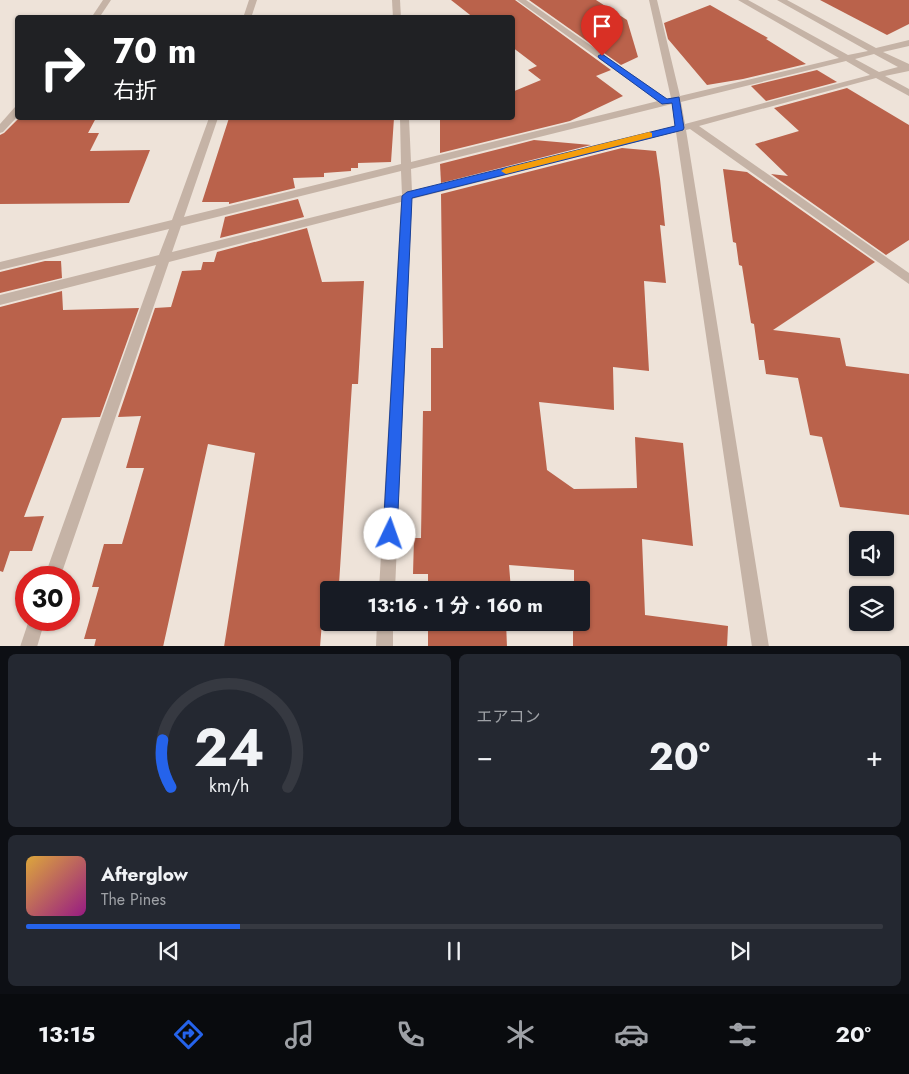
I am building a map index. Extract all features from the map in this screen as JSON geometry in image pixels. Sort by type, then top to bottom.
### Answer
[{"type":"street","points":[[97,15],[107,0]]},
{"type":"street","points":[[248,15],[253,0]]},
{"type":"street","points":[[396,0],[397,15]]},
{"type":"street","points":[[522,0],[671,100]]},
{"type":"street","points":[[653,0],[671,100],[685,126],[761,646]]},
{"type":"street","points":[[742,0],[909,93]]},
{"type":"street","points":[[781,0],[908,68]]},
{"type":"street","points":[[0,266],[909,43]]},
{"type":"street","points":[[0,300],[164,260],[908,68]]},
{"type":"street","points":[[0,130],[15,112]]},
{"type":"street","points":[[56,566],[212,120]]},
{"type":"street","points":[[387,581],[407,196],[408,166],[404,120]]},
{"type":"street","points":[[685,126],[909,279]]},
{"type":"street","points":[[28,646],[33,631]]},
{"type":"street","points":[[384,646],[385,631]]},
{"type":"building","points":[[451,0],[515,0],[611,70],[596,76],[623,96],[570,121],[440,153],[440,120],[515,120],[515,91],[541,80],[528,70],[537,66],[515,49],[515,15],[470,15]]},
{"type":"building","points":[[529,0],[596,0],[627,20],[638,57],[621,65]]},
{"type":"building","points":[[820,0],[909,0],[909,24],[887,35]]},
{"type":"building","points":[[710,5],[768,38],[766,39],[806,64],[743,79],[707,85],[668,39],[664,23]]},
{"type":"building","points":[[817,70],[837,82],[766,101],[751,86]]},
{"type":"building","points":[[847,88],[909,125],[909,240],[886,255],[771,174],[788,176],[755,144],[799,131],[774,108]]},
{"type":"building","points":[[17,120],[95,120],[88,133],[99,133],[90,151],[150,150],[129,203],[0,204],[0,135]]},
{"type":"building","points":[[228,120],[394,120],[391,162],[358,163],[358,168],[351,168],[351,171],[324,173],[324,177],[293,178],[295,188],[229,204],[229,202],[202,202]]},
{"type":"building","points":[[534,140],[591,145],[441,183],[440,164]]},
{"type":"building","points":[[622,148],[656,151],[665,226],[660,225],[666,283],[644,281],[649,371],[613,367],[614,410],[539,402],[547,470],[574,489],[637,488],[635,437],[683,443],[693,546],[642,539],[645,615],[728,626],[727,646],[573,646],[573,631],[590,631],[590,581],[574,581],[574,570],[509,565],[510,581],[428,581],[428,574],[413,574],[414,538],[421,538],[423,411],[431,411],[431,348],[443,348],[441,194]]},
{"type":"building","points":[[723,169],[747,172],[875,262],[773,330],[840,338],[846,366],[909,374],[909,515],[840,507],[822,437],[810,435],[798,378],[766,374],[764,360],[759,360],[742,266],[739,265],[736,243],[733,242]]},
{"type":"building","points":[[298,199],[304,217],[220,238],[225,217]]},
{"type":"building","points":[[307,228],[322,282],[364,281],[358,384],[352,384],[339,581],[320,581],[320,646],[224,646],[255,453],[208,444],[163,646],[94,646],[96,639],[84,639],[99,587],[92,587],[104,544],[122,544],[144,468],[126,468],[141,416],[118,417],[155,308],[171,307],[182,271],[201,270],[203,262],[214,262],[217,252]]},
{"type":"building","points":[[45,261],[61,261],[62,278],[0,293],[0,272]]},
{"type":"building","points":[[62,291],[63,310],[139,308],[100,417],[62,418],[24,517],[44,516],[32,551],[10,551],[3,572],[0,571],[0,307]]},
{"type":"building","points":[[428,631],[506,631],[507,646],[428,646]]},
{"type":"slow traffic","points":[[506,171],[649,135]]},
{"type":"route","points":[[390,534],[407,196],[680,128],[676,99],[665,102],[602,56]]}]
